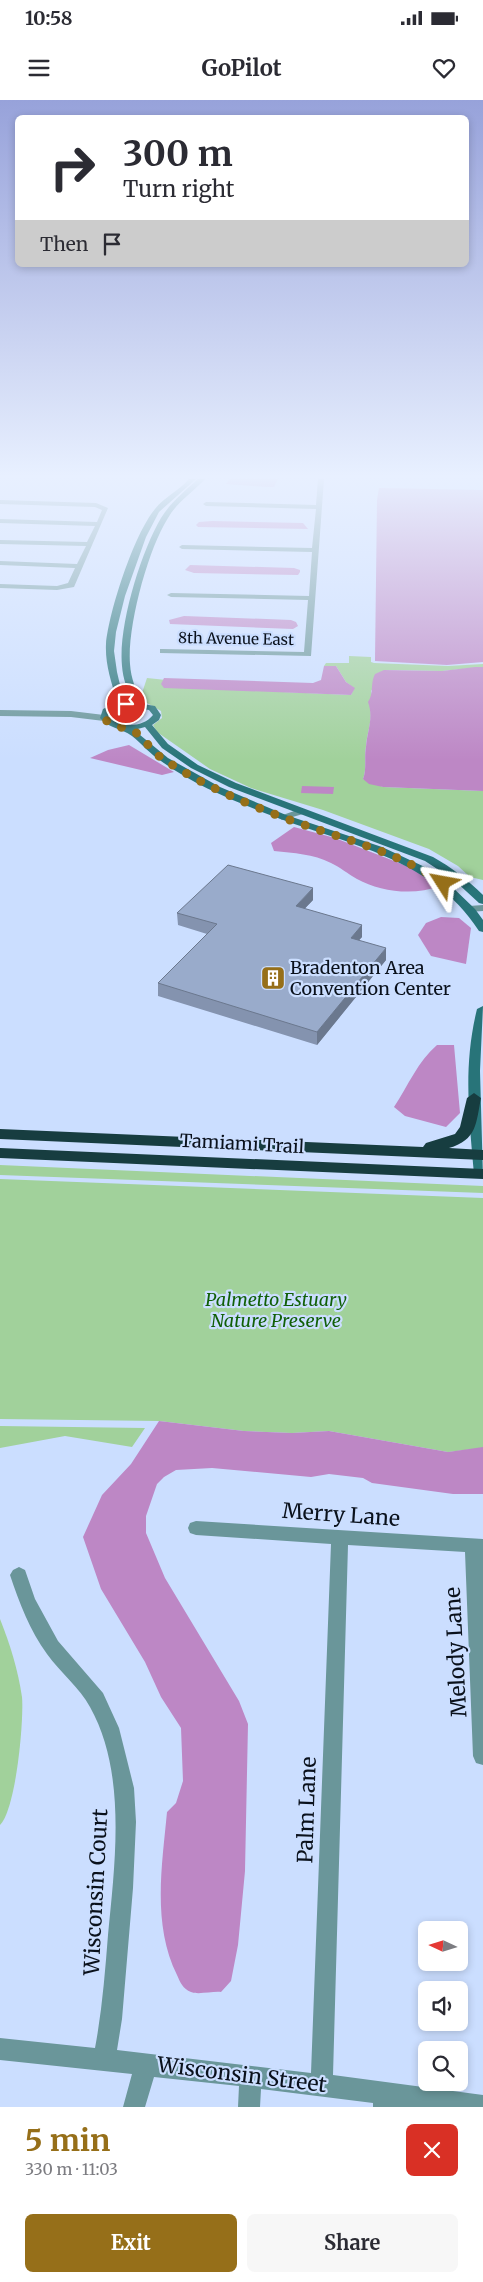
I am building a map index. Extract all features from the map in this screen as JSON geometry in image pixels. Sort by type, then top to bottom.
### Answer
[{"type":"highway","points":[[405,1151],[437,1146],[465,1135],[468,1130],[474,1098]]},
{"type":"highway","name":"Tamiami Trail","points":[[0,1134],[481,1155]]},
{"type":"highway","name":"Tamiami Trail","points":[[0,1153],[482,1174]]},
{"type":"street","points":[[0,586],[67,587],[73,582],[77,573]]},
{"type":"street","points":[[119,705],[120,700],[113,678],[110,643],[116,614],[130,573]]},
{"type":"street","points":[[139,704],[134,699],[127,670],[126,634],[143,573]]},
{"type":"street","points":[[171,595],[312,598],[314,573]]},
{"type":"street","name":"8th Avenue East","points":[[163,651],[308,654],[312,598]]},
{"type":"street","points":[[0,713],[105,715],[119,705],[139,704],[152,708],[157,715],[153,722],[123,727]]},
{"type":"street","points":[[105,715],[111,724],[136,733],[158,755],[179,769],[219,790],[282,817],[373,847],[405,860],[443,883],[469,909],[483,929]]},
{"type":"street","points":[[147,724],[152,735],[195,766],[300,812],[392,843],[430,860],[466,884],[483,901]]},
{"type":"street","points":[[282,817],[300,812]]},
{"type":"street","points":[[469,909],[483,908]]},
{"type":"street","points":[[482,1174],[474,1098],[473,1058],[475,1038],[483,1009]]},
{"type":"street","name":"Merry Lane","points":[[196,1528],[478,1546]]},
{"type":"street","name":"Palm Lane","points":[[322,2084],[340,1538]]},
{"type":"street","name":"Melody Lane","points":[[478,1546],[483,1756]]},
{"type":"street","name":"Wisconsin Court","points":[[18,1576],[27,1601],[52,1647],[96,1698],[110,1728],[124,1788],[126,1822],[123,1888],[111,2019],[104,2059]]},
{"type":"street","name":"Wisconsin Street","points":[[0,2052],[104,2059],[322,2084],[384,2100],[483,2106]]},
{"type":"street","points":[[134,2107],[146,2064]]},
{"type":"street","points":[[249,2107],[250,2076]]},
{"type":"green space","points":[[349,656],[371,657],[371,662],[374,663],[448,666],[483,664],[483,667],[442,671],[385,670],[371,691],[372,697],[369,702],[371,719],[365,750],[363,779],[383,787],[483,791],[483,880],[470,877],[458,866],[429,849],[323,810],[251,788],[210,769],[157,732],[153,725],[162,718],[161,711],[140,699],[147,678],[283,692],[351,695],[354,688],[346,682],[336,666],[324,666],[326,663],[349,663]]},
{"type":"green space","points":[[0,1165],[483,1186],[483,1193],[0,1175]]},
{"type":"green space","name":"Palmetto Estuary Nature Preserve","points":[[0,1179],[483,1198],[483,1448],[448,1452],[329,1431],[292,1433],[244,1431],[159,1421],[0,1419]]},
{"type":"green space","points":[[0,1426],[145,1428],[132,1447],[65,1436],[0,1448]]},
{"type":"green space","points":[[0,1619],[16,1667],[22,1697],[22,1709],[15,1784],[6,1816],[0,1825]]},
{"type":"shaded area","points":[[193,573],[300,573],[298,575]]},
{"type":"shaded area","points":[[376,573],[483,573],[483,662],[447,665],[375,661]]},
{"type":"shaded area","points":[[184,616],[291,620],[296,622],[298,626],[293,629],[170,624],[169,620]]},
{"type":"shaded area","points":[[324,666],[336,666],[346,682],[355,688],[351,695],[164,688],[161,684],[164,678],[313,683],[321,680]]},
{"type":"shaded area","points":[[483,667],[483,791],[383,787],[369,784],[363,779],[370,719],[368,702],[375,674],[384,670],[442,671]]},
{"type":"shaded area","points":[[129,745],[174,772],[162,775],[90,758],[108,750]]},
{"type":"shaded area","points":[[302,786],[334,787],[333,794],[301,793]]},
{"type":"shaded area","points":[[294,827],[335,838],[412,868],[439,886],[409,892],[387,890],[366,883],[324,860],[303,854],[274,851],[271,843]]},
{"type":"shaded area","points":[[441,917],[459,918],[471,928],[466,964],[431,956],[418,935],[426,923]]},
{"type":"shaded area","points":[[437,1045],[454,1045],[460,1113],[446,1127],[405,1116],[394,1107],[424,1058]]},
{"type":"shaded area","points":[[159,1421],[244,1431],[292,1433],[329,1431],[448,1452],[483,1447],[483,1494],[453,1494],[372,1483],[363,1478],[329,1474],[311,1477],[212,1468],[176,1470],[157,1484],[146,1516],[146,1533],[165,1578],[239,1701],[248,1724],[245,1871],[238,1945],[231,1981],[221,1992],[198,1993],[186,1989],[179,1980],[169,1956],[164,1936],[161,1874],[167,1812],[176,1803],[183,1781],[181,1728],[161,1697],[145,1662],[101,1589],[83,1537],[102,1495],[131,1464]]},
{"type":"building","name":"Bradenton Area Convention Center","points":[[228,865],[313,888],[296,906],[362,925],[351,938],[386,948],[317,1032],[158,983],[217,924],[177,913]]},
{"type":"place","name":"Bradenton Area Convention Center","points":[[273,978]]},
{"type":"route","points":[[126,704],[106,711],[104,718],[106,721],[136,733],[158,755],[179,769],[219,790],[282,817],[393,855],[425,871],[443,883]]}]
